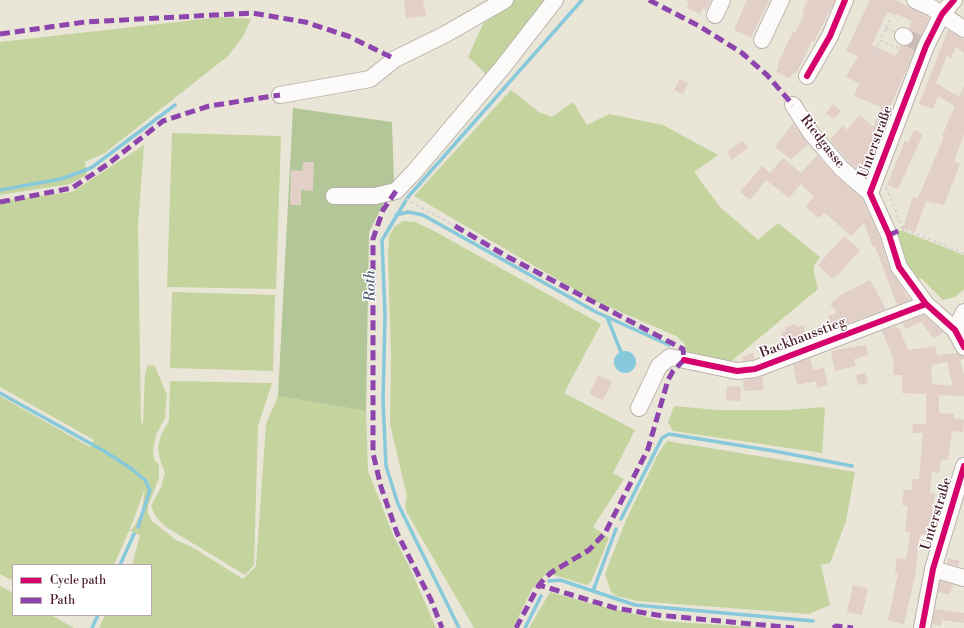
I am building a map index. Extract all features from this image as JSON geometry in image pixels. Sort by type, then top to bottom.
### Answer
[{"type":"street","points":[[280,95],[370,79],[395,59],[444,35],[505,0]]},
{"type":"street","points":[[334,196],[375,196],[396,191],[414,172],[502,68],[555,0]]},
{"type":"street","points":[[715,15],[722,0]]},
{"type":"street","points":[[762,40],[782,0]]},
{"type":"street","points":[[807,76],[830,36],[846,0]]},
{"type":"street","points":[[914,0],[942,14],[964,29]]},
{"type":"street","name":"Unterstraße","points":[[954,0],[942,14],[926,46],[870,193],[889,235],[899,267],[926,304],[955,330],[964,347]]},
{"type":"street","name":"Riedgasse","points":[[793,105],[811,133],[842,169],[870,193]]},
{"type":"street","name":"Backhausstieg","points":[[639,408],[659,366],[670,357],[737,371],[755,369],[926,304]]},
{"type":"street","points":[[955,330],[964,312]]},
{"type":"street","name":"Unterstraße","points":[[922,628],[933,569],[964,466]]},
{"type":"street","points":[[933,569],[964,578]]},
{"type":"path","points":[[886,28],[891,17]]},
{"type":"path","points":[[875,51],[880,40]]},
{"type":"path","points":[[886,185],[903,229],[964,253]]},
{"type":"path","points":[[411,203],[455,226]]},
{"type":"green space","points":[[515,0],[551,0],[489,77],[468,57],[483,24]]},
{"type":"green space","points":[[221,17],[251,19],[244,35],[228,56],[105,153],[85,162],[87,175],[70,184],[0,195],[0,42]]},
{"type":"green space","points":[[511,90],[539,112],[552,117],[573,102],[587,125],[609,114],[663,125],[718,155],[694,172],[720,207],[758,240],[778,223],[820,257],[814,266],[818,289],[728,364],[688,355],[684,343],[676,336],[593,300],[414,196]]},
{"type":"green space","points":[[293,108],[392,122],[394,183],[369,232],[366,411],[278,396]]},
{"type":"green space","points":[[172,133],[281,136],[276,289],[167,287]]},
{"type":"green space","points":[[144,145],[138,225],[141,422],[143,425],[145,374],[148,365],[155,366],[167,395],[165,418],[156,435],[153,450],[154,459],[159,465],[159,478],[148,506],[148,514],[152,521],[176,540],[192,547],[243,579],[256,566],[266,424],[278,396],[366,411],[368,471],[394,537],[410,568],[436,628],[99,628],[105,616],[152,616],[152,564],[132,564],[140,535],[130,531],[135,525],[142,511],[145,488],[134,519],[114,564],[12,564],[12,580],[0,574],[0,396],[90,447],[94,440],[0,387],[0,201],[72,192]]},
{"type":"green space","points":[[403,221],[415,222],[436,232],[601,324],[564,393],[635,430],[613,473],[624,479],[593,527],[609,538],[591,582],[587,585],[547,573],[532,589],[513,628],[474,628],[407,513],[405,506],[407,496],[390,424],[391,356],[388,254],[389,236],[395,226]]},
{"type":"green space","points":[[900,230],[964,255],[964,289],[955,297],[943,300],[921,278],[916,281],[903,260],[894,232]]},
{"type":"green space","points":[[172,292],[275,295],[273,371],[170,368]]},
{"type":"green space","points":[[170,381],[272,383],[258,426],[254,565],[245,575],[166,527],[156,517],[151,506],[161,487],[165,473],[158,448],[161,435],[169,421]]},
{"type":"green space","points":[[674,406],[717,410],[789,410],[825,407],[822,453],[673,431],[668,422]]},
{"type":"green space","points":[[667,441],[855,472],[846,521],[830,563],[821,565],[830,605],[809,614],[637,601],[617,596],[611,592],[605,574],[626,520],[658,454]]},
{"type":"green space","points":[[0,586],[12,592],[12,616],[53,616],[74,628],[0,628]]},
{"type":"green space","points":[[550,592],[608,608],[664,621],[764,628],[529,628]]},
{"type":"water","points":[[625,351],[633,354],[636,362],[633,370],[625,373],[617,370],[614,362],[617,354]]},
{"type":"building","points":[[404,0],[423,0],[426,16],[406,18]]},
{"type":"building","points":[[685,0],[711,0],[706,10],[703,8],[700,14],[686,7],[689,2]]},
{"type":"building","points":[[747,0],[769,0],[751,38],[734,30]]},
{"type":"building","points":[[808,0],[835,0],[814,42],[812,41],[796,74],[793,73],[790,78],[776,72],[779,66],[777,65],[793,32],[795,33],[805,13],[802,12]]},
{"type":"building","points":[[870,0],[896,0],[929,18],[885,119],[879,142],[864,176],[849,162],[830,140],[843,125],[847,130],[859,115],[874,127],[881,107],[854,96],[859,84],[846,76],[858,56],[846,51]],"holes":[[[887,12],[896,14],[912,21],[909,28],[913,32],[914,41],[910,45],[901,45],[896,56],[872,45]]]},
{"type":"building","points":[[948,30],[964,39],[964,53],[956,47],[951,58],[947,55],[936,83],[959,97],[964,86],[964,134],[954,161],[960,164],[944,205],[926,201],[915,232],[903,228],[913,197],[918,198],[944,137],[942,136],[955,106],[938,96],[933,109],[919,104]]},
{"type":"building","points":[[680,79],[688,83],[683,94],[674,90]]},
{"type":"building","points":[[833,104],[841,111],[834,119],[826,113]]},
{"type":"building","points":[[793,123],[808,144],[791,159],[775,147]]},
{"type":"building","points":[[914,130],[923,134],[898,189],[887,185],[905,141],[908,143]]},
{"type":"building","points":[[743,141],[748,148],[732,160],[727,152]]},
{"type":"building","points":[[817,155],[836,176],[862,199],[880,238],[890,270],[910,300],[897,305],[875,246],[873,247],[864,223],[851,236],[824,212],[819,218],[805,207],[814,197],[801,184],[789,198],[766,180],[750,200],[740,192],[762,166],[770,173],[783,158],[801,173]]},
{"type":"building","points":[[303,162],[314,162],[313,191],[301,190],[301,205],[290,205],[291,170],[302,171]]},
{"type":"building","points":[[844,236],[860,250],[842,270],[843,271],[832,278],[818,265]]},
{"type":"building","points":[[870,280],[886,309],[833,329],[828,316],[837,313],[830,304],[844,293]]},
{"type":"building","points":[[924,315],[943,332],[934,339],[921,322],[905,329],[903,323]]},
{"type":"building","points":[[796,324],[797,327],[803,325],[807,339],[786,347],[781,333],[786,331],[785,327]]},
{"type":"building","points":[[896,326],[899,328],[908,350],[936,346],[937,355],[957,353],[964,356],[964,359],[960,360],[964,376],[964,396],[939,395],[939,413],[954,414],[954,418],[964,420],[963,432],[952,431],[948,460],[941,459],[939,473],[932,472],[930,493],[935,493],[929,535],[921,534],[919,541],[915,576],[904,624],[888,620],[898,574],[895,573],[897,558],[906,559],[908,549],[910,532],[905,531],[908,506],[902,505],[904,490],[911,490],[913,479],[919,479],[923,433],[912,433],[913,424],[926,424],[926,394],[902,393],[902,375],[893,375],[894,360],[882,331]],"holes":[[[947,362],[953,386],[932,384],[931,365]]]},
{"type":"building","points":[[866,345],[868,355],[854,359],[856,366],[835,371],[831,351]]},
{"type":"building","points":[[753,353],[755,359],[744,361],[742,357]]},
{"type":"building","points":[[810,358],[813,370],[824,368],[828,385],[817,388],[816,381],[797,385],[793,365]]},
{"type":"building","points":[[865,373],[868,383],[858,385],[856,375]]},
{"type":"building","points":[[598,375],[612,382],[603,400],[589,394]]},
{"type":"building","points":[[763,377],[763,390],[744,391],[743,380]]},
{"type":"building","points":[[727,386],[741,387],[740,401],[726,400]]},
{"type":"building","points":[[948,558],[960,561],[958,566],[947,563]]},
{"type":"building","points":[[940,581],[954,585],[949,594],[938,592]]},
{"type":"building","points":[[853,585],[868,588],[862,615],[847,612]]},
{"type":"building","points":[[935,609],[964,613],[964,623],[942,620],[941,626],[932,624]]},
{"type":"waterway","name":"Roth","points":[[459,628],[398,504],[386,466],[383,400],[385,315],[382,240],[408,197],[582,0]]},
{"type":"waterway","points":[[0,190],[61,179],[91,168],[175,105]]},
{"type":"waterway","points":[[396,215],[408,212],[423,215],[596,312],[669,345]]},
{"type":"waterway","points":[[607,317],[621,352]]},
{"type":"waterway","points":[[0,393],[104,451],[132,469],[145,480],[150,490],[138,527]]},
{"type":"waterway","points":[[621,519],[662,438],[669,434],[774,451],[852,466]]},
{"type":"waterway","points":[[593,591],[616,529]]},
{"type":"waterway","points":[[120,564],[134,534]]},
{"type":"waterway","points":[[549,581],[560,580],[635,605],[813,621]]},
{"type":"waterway","points":[[525,628],[541,596]]},
{"type":"waterway","points":[[92,628],[98,616]]},
{"type":"tunnel","points":[[905,37],[918,43]]},
{"type":"marked path","points":[[649,0],[699,26],[742,53],[767,75],[793,105]]},
{"type":"marked path","points":[[0,34],[85,22],[252,13],[305,22],[348,36],[395,59]]},
{"type":"marked path","points":[[0,202],[72,188],[108,164],[163,121],[209,106],[280,95]]},
{"type":"marked path","points":[[396,191],[383,210],[373,239],[373,453],[381,487],[397,533],[431,600],[442,628]]},
{"type":"marked path","points":[[455,226],[508,257],[683,349],[684,360],[673,371],[668,380],[648,449],[605,533],[589,550],[552,572],[539,585]]},
{"type":"marked path","points":[[889,235],[903,229]]},
{"type":"marked path","points":[[516,628],[539,585],[615,608],[657,615],[794,628]]},
{"type":"marked path","points":[[833,628],[836,626],[853,628]]},
{"type":"cycle path","points":[[807,76],[830,36],[845,0]]},
{"type":"cycle path","points":[[954,0],[942,14],[926,46],[870,193],[889,235],[899,267],[926,304],[955,330],[964,347]]},
{"type":"cycle path","points":[[684,360],[737,371],[755,369],[926,304]]},
{"type":"cycle path","points":[[922,628],[933,569],[964,466]]}]
